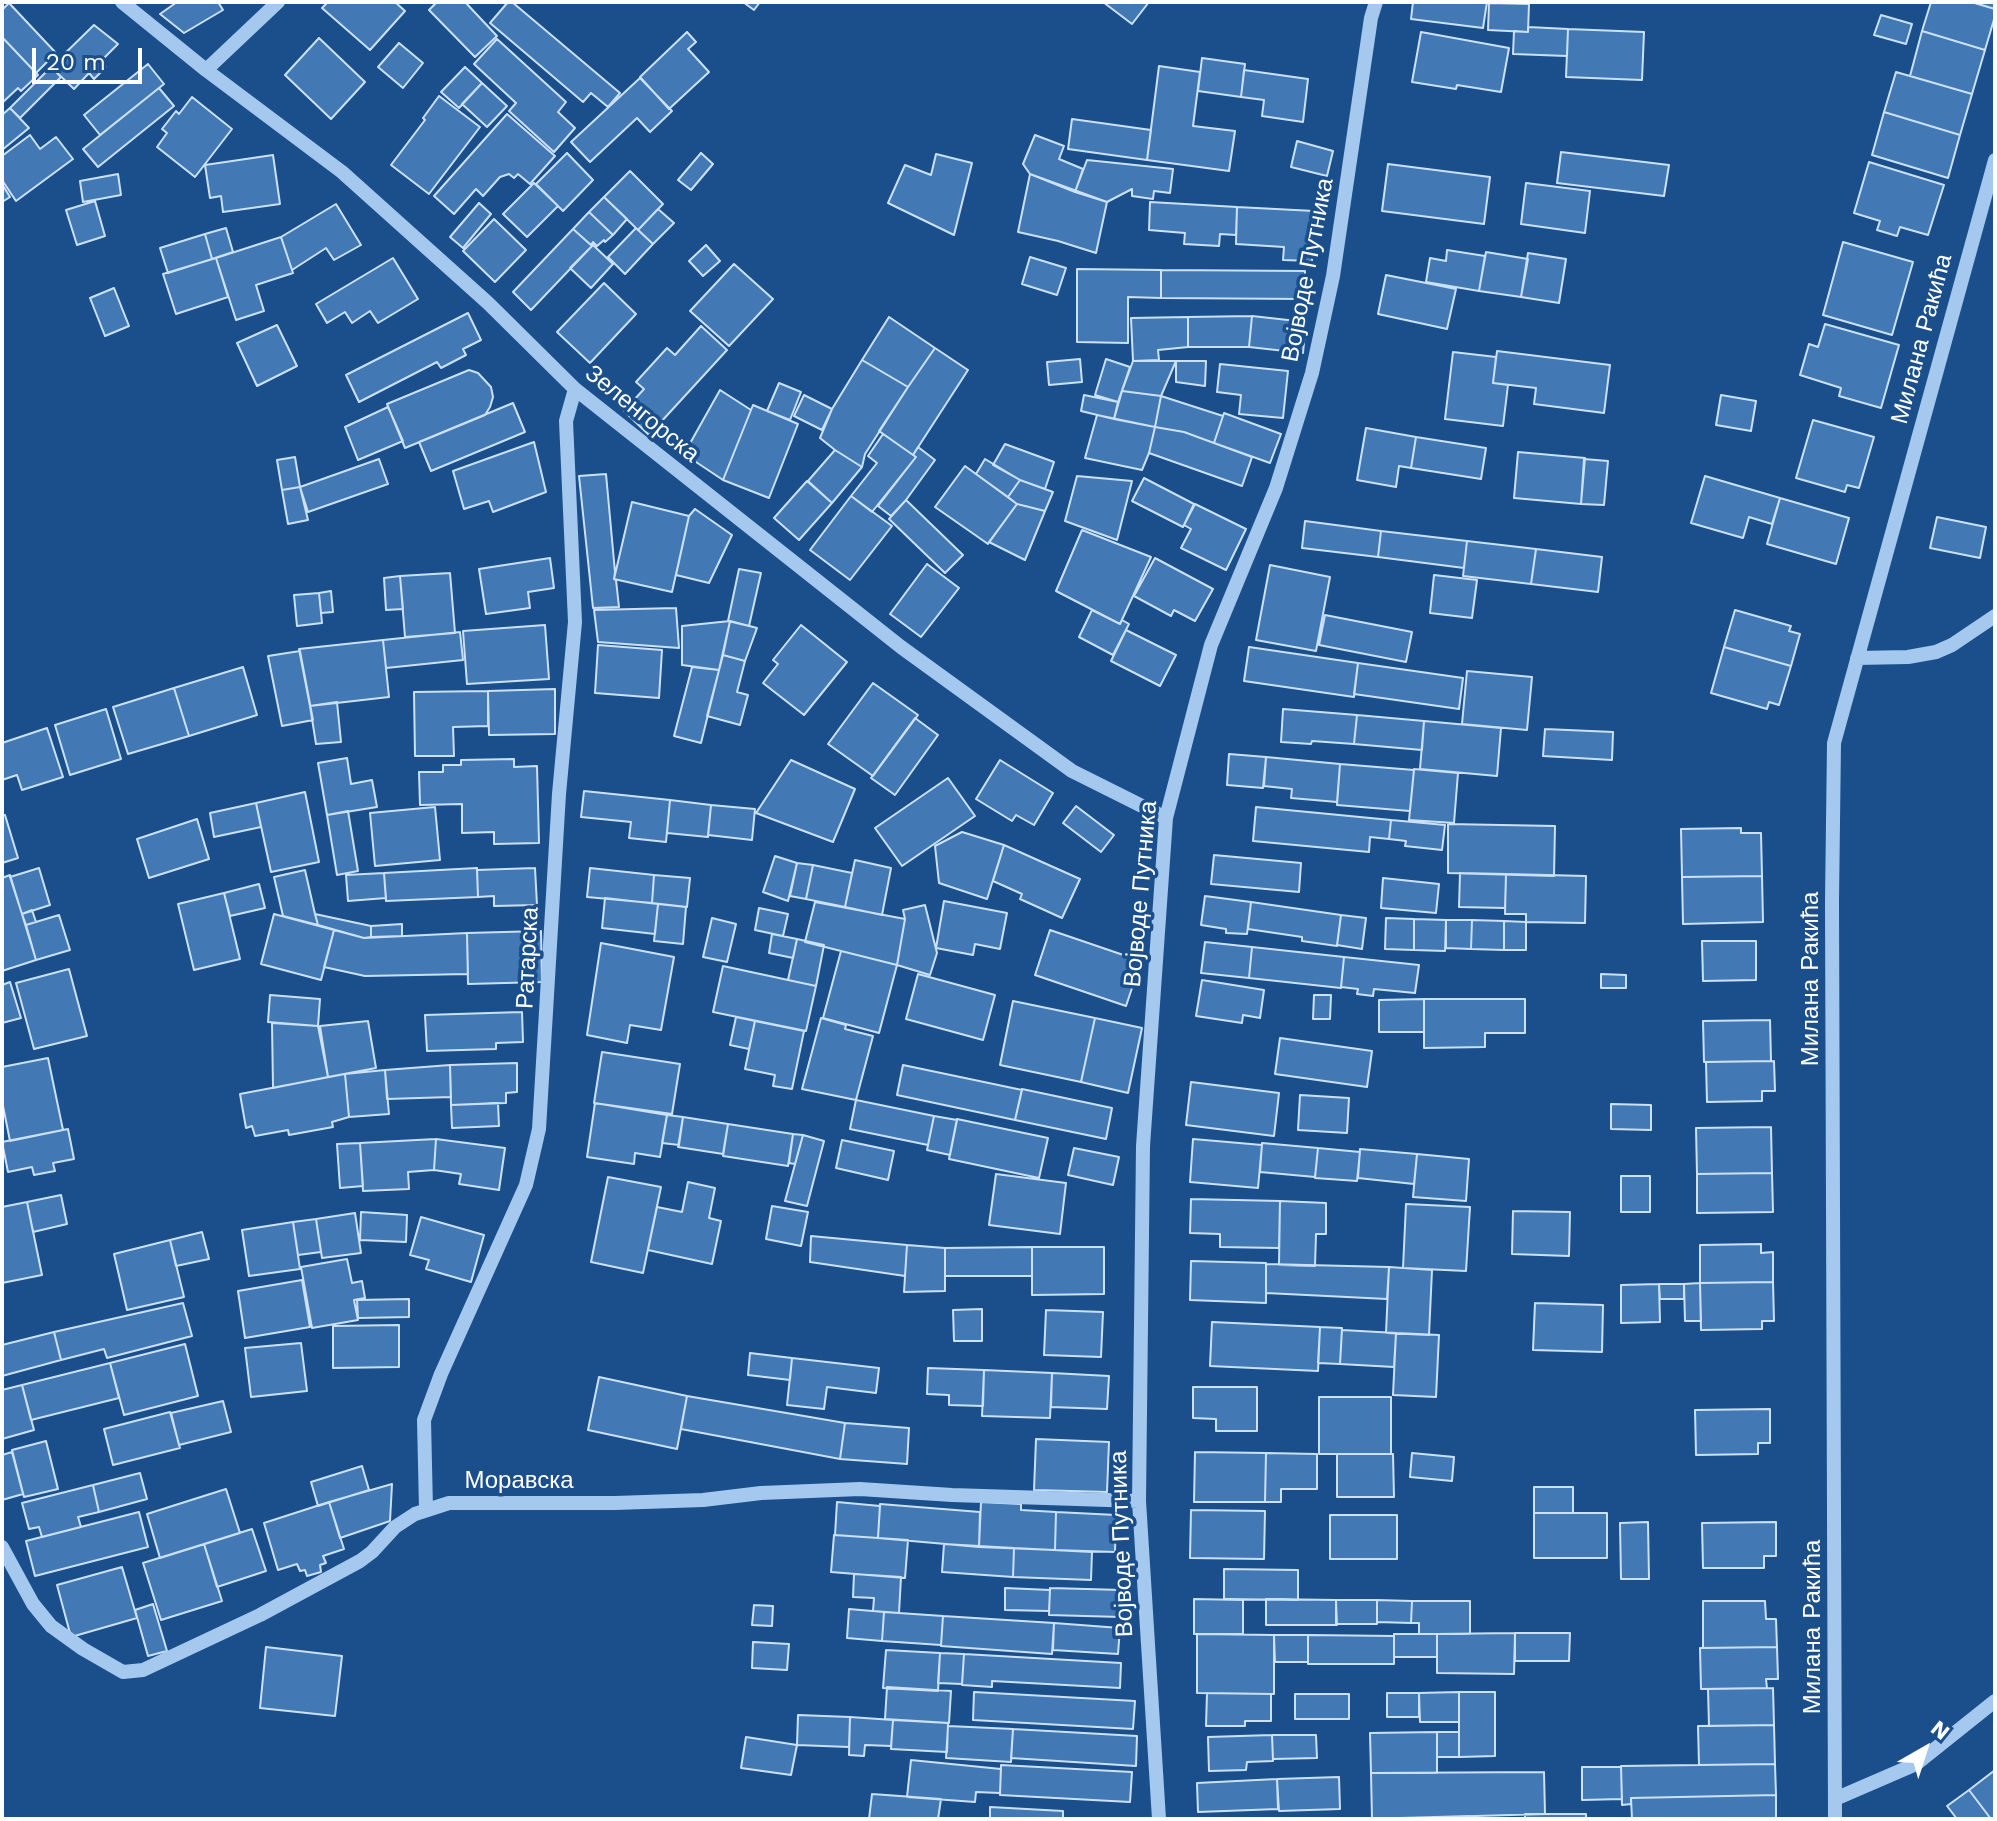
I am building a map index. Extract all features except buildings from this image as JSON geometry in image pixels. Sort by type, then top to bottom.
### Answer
[{"type":"street","name":"Зеленгорска","points":[[122,2],[206,70],[342,172],[488,303],[575,389],[901,647],[1072,771],[1166,818]]},
{"type":"street","points":[[206,70],[278,2]]},
{"type":"street","name":"Војводе Путника","points":[[1159,1819],[1139,1501],[1143,1146],[1166,818],[1211,645],[1276,488],[1312,373],[1333,276],[1371,18],[1376,2]]},
{"type":"street","name":"Милана Ракића","points":[[1835,1819],[1834,743],[1995,160]]},
{"type":"street","name":"Ратарска","points":[[426,1509],[424,1420],[441,1374],[526,1185],[539,1129],[559,794],[575,622],[566,421],[575,389]]},
{"type":"street","points":[[1857,658],[1908,657],[1936,652],[1995,616]]},
{"type":"street","name":"Моравска","points":[[2,1547],[33,1604],[51,1626],[123,1672],[134,1672],[250,1620],[360,1561],[395,1527],[426,1509],[459,1502],[644,1502],[860,1489],[1139,1501]]},
{"type":"street","points":[[1835,1799],[1916,1764],[1995,1701]]}]
